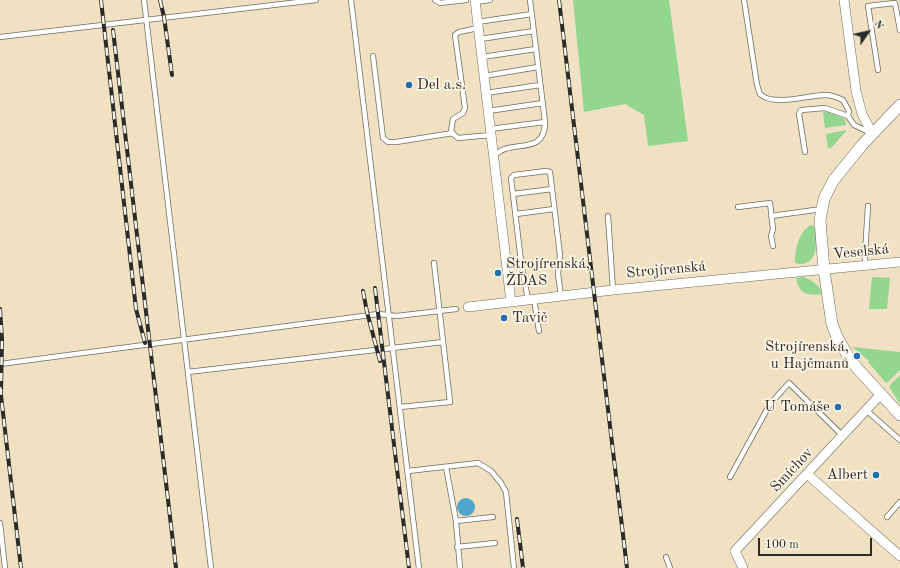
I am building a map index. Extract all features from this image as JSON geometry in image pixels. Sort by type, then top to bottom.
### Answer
[{"type":"street","points":[[844,0],[856,91],[862,114],[872,133]]},
{"type":"street","points":[[472,1],[480,39],[511,302]]},
{"type":"street","points":[[900,105],[872,133],[833,181],[822,208],[820,231],[832,324],[837,337],[848,356],[900,416]]},
{"type":"street","name":"Veselská","points":[[824,270],[900,262]]},
{"type":"street","name":"Strojírenská","points":[[468,307],[613,290],[824,270]]},
{"type":"street","name":"Smíchov","points":[[743,568],[735,551],[881,394]]},
{"type":"street","points":[[807,474],[900,556]]},
{"type":"lane","points":[[144,0],[211,568]]},
{"type":"lane","points":[[0,37],[316,0]]},
{"type":"lane","points":[[351,0],[419,568]]},
{"type":"lane","points":[[436,0],[440,3],[490,0]]},
{"type":"lane","points":[[494,158],[502,150],[539,141],[544,132],[545,122],[543,103],[530,0]]},
{"type":"lane","points":[[744,0],[757,85],[761,94],[769,98],[779,100],[815,96],[832,96],[843,100],[849,111],[848,116]]},
{"type":"lane","points":[[878,70],[868,6],[895,3],[900,30]]},
{"type":"lane","points":[[532,14],[478,25],[455,35],[465,108],[463,113],[453,120],[451,132],[458,138],[545,122]]},
{"type":"lane","points":[[480,39],[534,31]]},
{"type":"lane","points":[[482,57],[536,49]]},
{"type":"lane","points":[[373,56],[383,138],[388,142],[396,142],[453,134]]},
{"type":"lane","points":[[484,76],[538,67]]},
{"type":"lane","points":[[486,93],[540,85]]},
{"type":"lane","points":[[488,111],[543,103]]},
{"type":"lane","points":[[805,152],[799,114],[801,110],[825,108],[848,116],[854,125],[872,133]]},
{"type":"lane","points":[[538,331],[521,261],[511,178],[514,175],[549,171],[560,256],[558,274],[561,296]]},
{"type":"lane","points":[[513,194],[552,189]]},
{"type":"lane","points":[[738,207],[770,203],[773,229],[771,236],[773,246]]},
{"type":"lane","points":[[865,266],[868,206]]},
{"type":"lane","points":[[771,216],[822,208]]},
{"type":"lane","points":[[516,214],[554,209]]},
{"type":"lane","points":[[608,216],[607,222],[613,290]]},
{"type":"lane","points":[[400,408],[450,402],[434,263]]},
{"type":"lane","points":[[0,364],[378,314],[398,316],[456,309]]},
{"type":"lane","points":[[188,372],[443,342]]},
{"type":"lane","points":[[730,476],[770,404],[789,384],[843,436]]},
{"type":"lane","points":[[866,410],[900,440]]},
{"type":"lane","points":[[408,471],[478,463],[491,471],[506,492],[514,568]]},
{"type":"lane","points":[[446,467],[456,521],[457,547],[460,568]]},
{"type":"lane","points":[[886,517],[900,502]]},
{"type":"lane","points":[[456,521],[493,516]]},
{"type":"lane","points":[[0,523],[5,568]]},
{"type":"lane","points":[[457,547],[494,543]]},
{"type":"lane","points":[[666,557],[670,568]]},
{"type":"green space","points":[[573,0],[669,0],[688,141],[648,146],[644,115],[625,104],[584,112]]},
{"type":"green space","points":[[826,111],[845,119],[846,125],[825,128],[823,113]]},
{"type":"green space","points":[[847,130],[831,148],[828,148],[826,134]]},
{"type":"green space","points":[[811,225],[814,227],[817,240],[815,253],[808,262],[802,264],[795,263],[800,237]]},
{"type":"green space","points":[[803,277],[817,285],[822,294],[812,295],[804,293],[799,288],[796,278]]},
{"type":"green space","points":[[872,277],[890,278],[887,309],[869,309]]},
{"type":"green space","points":[[852,347],[900,352],[900,370],[886,383],[868,362],[869,361]]},
{"type":"green space","points":[[900,375],[900,403],[899,403],[889,386]]},
{"type":"water","points":[[466,498],[472,501],[475,507],[472,513],[466,516],[460,513],[457,507],[460,501]]},
{"type":"railway","points":[[101,0],[136,309],[145,343]]},
{"type":"railway","points":[[160,0],[164,17],[172,75]]},
{"type":"railway","points":[[559,0],[627,568]]},
{"type":"railway","points":[[113,30],[176,568]]},
{"type":"railway","points":[[375,288],[409,568]]},
{"type":"railway","points":[[363,291],[380,361]]},
{"type":"railway","points":[[0,309],[2,339],[1,392]]},
{"type":"railway","points":[[0,387],[21,568]]},
{"type":"railway","points":[[517,519],[523,568]]},
{"type":"place","name":"Del a.s.","points":[[409,85]]},
{"type":"place","name":"Strojírenská, ŽĎAS","points":[[498,273]]},
{"type":"place","name":"Tavič","points":[[504,318]]},
{"type":"place","name":"Strojírenská, u Hajčmanů","points":[[857,356]]},
{"type":"place","name":"U Tomáše","points":[[838,407]]},
{"type":"place","name":"Albert","points":[[876,475]]}]
